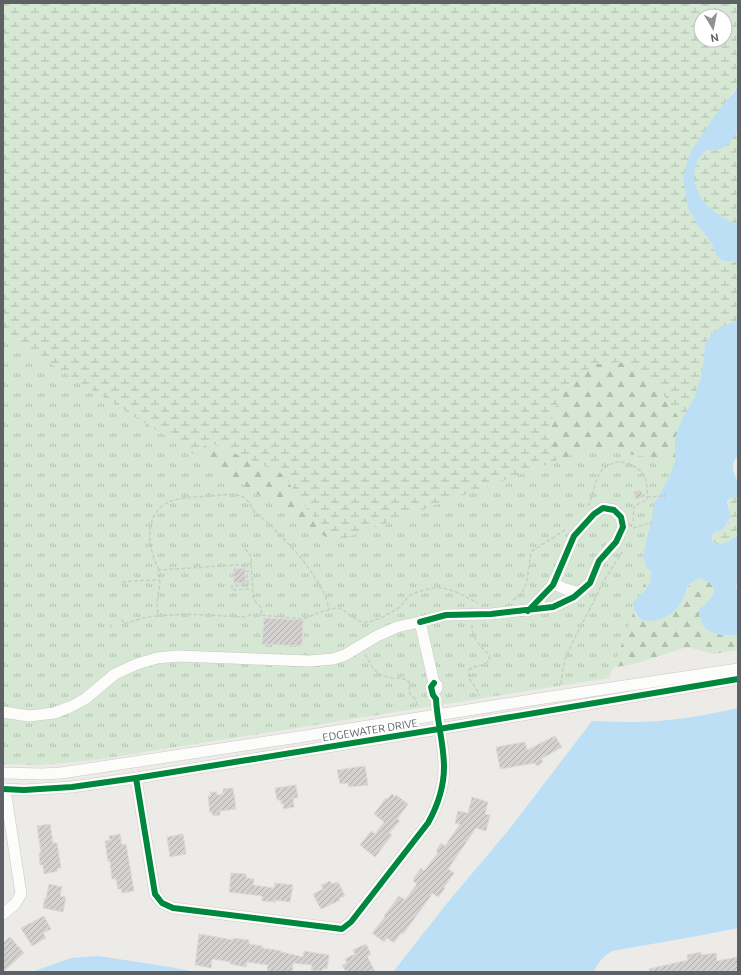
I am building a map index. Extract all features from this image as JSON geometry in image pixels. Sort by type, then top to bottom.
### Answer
[{"type":"street","points":[[3,712],[29,716],[54,713],[85,699],[115,674],[136,664],[157,658],[178,656],[309,661],[333,659],[345,655],[377,636],[397,627],[446,615],[491,614],[528,611],[553,607],[574,597],[590,583],[599,561],[616,542],[623,527],[621,517],[614,510],[603,508],[594,514],[574,536],[553,583],[528,611]]},
{"type":"street","points":[[553,583],[579,593]]},
{"type":"street","points":[[136,778],[156,894],[162,903],[173,908],[342,929],[351,922],[428,823],[439,801],[444,777],[443,753],[436,699],[439,694],[437,685],[434,684],[420,622]]},
{"type":"street","name":"EDGEWATER DRIVE","points":[[3,773],[42,774],[61,772],[738,669]]},
{"type":"street","name":"EDGEWATER DRIVE","points":[[4,789],[72,787],[136,778],[738,679]]},
{"type":"street","points":[[3,914],[15,904],[21,894],[4,789]]},
{"type":"path","points":[[587,507],[602,470],[610,464],[618,462],[629,464],[638,469],[644,475],[647,497],[647,500],[634,506],[633,528],[653,522]]},
{"type":"path","points":[[665,493],[665,500]]},
{"type":"path","points":[[158,616],[157,602],[160,580],[159,570],[152,554],[150,539],[151,522],[156,513],[163,506],[173,500],[234,495],[243,497],[257,514],[269,524],[297,554],[317,579],[324,593],[329,609]]},
{"type":"path","points":[[647,497],[665,496]]},
{"type":"path","points":[[508,603],[519,597],[523,590],[528,576],[529,558],[532,551],[568,528]]},
{"type":"path","points":[[245,549],[251,556],[252,598],[255,602],[260,604],[262,608],[261,615]]},
{"type":"path","points":[[561,684],[566,657],[576,635],[603,582],[624,549]]},
{"type":"path","points":[[159,570],[251,564]]},
{"type":"path","points":[[251,571],[247,571],[248,584],[237,584],[232,586],[232,590],[252,589]]},
{"type":"path","points":[[122,582],[160,580]]},
{"type":"path","points":[[122,619],[124,624],[142,618],[186,614],[244,617],[261,615],[303,619],[329,609],[336,608],[342,609],[361,622],[370,622],[395,610],[408,597],[432,588],[443,588],[454,591],[480,604]]},
{"type":"path","points":[[471,615],[472,631],[476,640],[490,657],[489,661],[485,664],[473,667],[469,670],[469,678],[479,696]]},
{"type":"path","points":[[110,624],[112,630]]},
{"type":"path","points":[[360,646],[375,672],[380,675],[394,678],[403,678],[409,682],[410,694],[416,700],[417,706]]},
{"type":"green space","points":[[3,3],[738,3],[738,85],[691,151],[688,208],[697,224],[711,242],[717,257],[723,261],[734,261],[738,264],[738,321],[727,324],[705,344],[699,386],[694,399],[681,421],[657,385],[625,362],[595,364],[561,391],[548,433],[561,474],[347,553],[306,508],[283,474],[211,443],[140,474],[3,464]]},
{"type":"green space","points":[[738,129],[738,225],[721,216],[705,204],[699,196],[694,179],[695,169],[702,154],[707,150],[716,150],[724,146]]},
{"type":"green space","points":[[3,334],[334,542],[592,448],[689,464],[609,678],[95,760],[41,765],[3,764]]},
{"type":"green space","points":[[625,362],[657,385],[681,421],[675,439],[675,462],[649,568],[652,576],[650,583],[633,607],[636,616],[643,621],[685,595],[687,589],[699,578],[707,580],[711,583],[713,591],[710,599],[699,610],[700,619],[708,631],[726,636],[738,635],[738,650],[714,654],[687,647],[634,664],[572,674],[515,595],[3,464],[140,474],[211,443],[283,474],[306,508],[561,474],[548,433],[561,391],[595,364]]},
{"type":"green space","points":[[735,496],[738,497],[738,536],[722,544],[716,544],[712,542],[712,536],[714,532],[723,530],[728,524],[730,515],[728,501],[729,498]]},
{"type":"water","points":[[738,85],[739,116],[737,131],[731,141],[722,148],[707,150],[704,152],[696,165],[694,179],[700,197],[706,204],[713,211],[738,225],[738,264],[734,261],[723,261],[717,257],[711,242],[697,224],[688,208],[683,177],[691,151],[720,108],[735,91]]},
{"type":"water","points":[[738,321],[738,455],[733,463],[733,469],[738,482],[738,497],[729,498],[727,503],[731,517],[723,530],[714,532],[712,542],[722,544],[738,536],[738,578],[736,588],[738,591],[738,635],[714,633],[706,629],[703,625],[699,615],[699,609],[711,597],[713,590],[712,586],[707,581],[699,578],[689,585],[685,596],[678,607],[669,615],[654,621],[644,621],[635,612],[633,602],[646,589],[652,577],[652,573],[646,567],[643,556],[654,504],[668,480],[675,462],[675,439],[681,421],[694,399],[701,377],[705,344],[713,333],[727,324]]},
{"type":"water","points":[[738,708],[738,928],[612,951],[601,960],[594,972],[393,972],[444,907],[511,827],[592,721],[659,721],[695,717]]},
{"type":"water","points":[[98,956],[196,972],[32,972],[71,958]]},
{"type":"building","points":[[641,490],[643,497],[636,499],[634,492]]},
{"type":"building","points":[[245,568],[246,583],[234,583],[233,569]]},
{"type":"building","points":[[264,618],[303,620],[302,646],[262,644]]},
{"type":"building","points":[[555,736],[562,747],[541,759],[543,762],[537,766],[535,763],[500,769],[496,747],[525,742],[527,750]]},
{"type":"building","points":[[365,766],[368,785],[349,787],[348,783],[340,784],[337,770]]},
{"type":"building","points":[[296,785],[298,798],[293,798],[294,807],[284,809],[283,803],[281,804],[281,800],[277,800],[275,788]]},
{"type":"building","points":[[233,788],[236,809],[220,811],[220,815],[213,816],[212,812],[210,813],[208,796],[211,796],[210,792],[217,792],[217,795],[223,794],[223,789]]},
{"type":"building","points":[[392,794],[395,797],[396,795],[408,804],[397,819],[400,821],[389,833],[392,835],[375,857],[360,845],[371,831],[375,834],[384,822],[374,814],[386,798],[388,799]]},
{"type":"building","points":[[472,797],[488,802],[485,814],[490,815],[486,831],[476,828],[448,869],[454,873],[438,897],[432,893],[403,934],[401,933],[394,943],[387,938],[384,942],[372,933],[399,896],[405,900],[417,884],[413,881],[414,878],[421,868],[424,871],[438,853],[436,851],[441,843],[445,846],[460,824],[455,823],[458,811],[468,813]]},
{"type":"building","points":[[50,824],[53,843],[57,843],[61,868],[57,868],[58,871],[44,874],[43,865],[40,865],[39,853],[41,853],[37,826]]},
{"type":"building","points":[[120,834],[122,845],[126,844],[134,891],[122,893],[121,889],[118,889],[116,879],[112,879],[110,861],[108,861],[105,841],[110,840],[109,836]]},
{"type":"building","points":[[183,834],[186,854],[170,857],[167,837]]},
{"type":"building","points":[[231,873],[246,874],[246,878],[254,879],[253,885],[274,888],[275,883],[293,885],[290,902],[275,900],[275,902],[262,901],[262,896],[229,892]]},
{"type":"building","points":[[330,881],[332,884],[338,882],[345,896],[321,909],[313,894],[323,889],[321,885]]},
{"type":"building","points":[[49,884],[62,887],[60,896],[66,897],[63,912],[43,908]]},
{"type":"building","points":[[44,916],[51,929],[43,933],[46,938],[32,946],[21,928]]},
{"type":"building","points":[[199,934],[233,940],[233,938],[249,940],[249,944],[263,946],[262,948],[303,957],[304,951],[329,955],[327,969],[323,968],[322,971],[311,970],[312,965],[293,963],[292,972],[267,972],[268,965],[247,962],[246,967],[230,964],[231,962],[212,959],[211,968],[195,965]]},
{"type":"building","points":[[10,937],[24,953],[3,972],[3,943]]},
{"type":"building","points":[[366,944],[371,954],[367,956],[375,972],[346,972],[342,965],[347,963],[345,959],[355,954],[353,950]]},
{"type":"building","points":[[701,952],[701,955],[716,953],[717,961],[738,957],[738,972],[650,972],[649,969],[688,960],[687,955]]},
{"type":"cycle path","points":[[420,622],[446,615],[491,614],[553,607],[574,597],[590,583],[599,561],[616,542],[623,527],[621,517],[614,510],[603,508],[594,514],[574,536],[553,585],[528,611]]},
{"type":"cycle path","points":[[3,789],[24,790],[72,787],[136,778],[738,679]]},
{"type":"cycle path","points":[[136,778],[155,894],[162,903],[173,908],[342,929],[351,922],[428,823],[435,809],[442,789],[444,767],[436,699],[433,695],[431,687],[434,683]]}]
